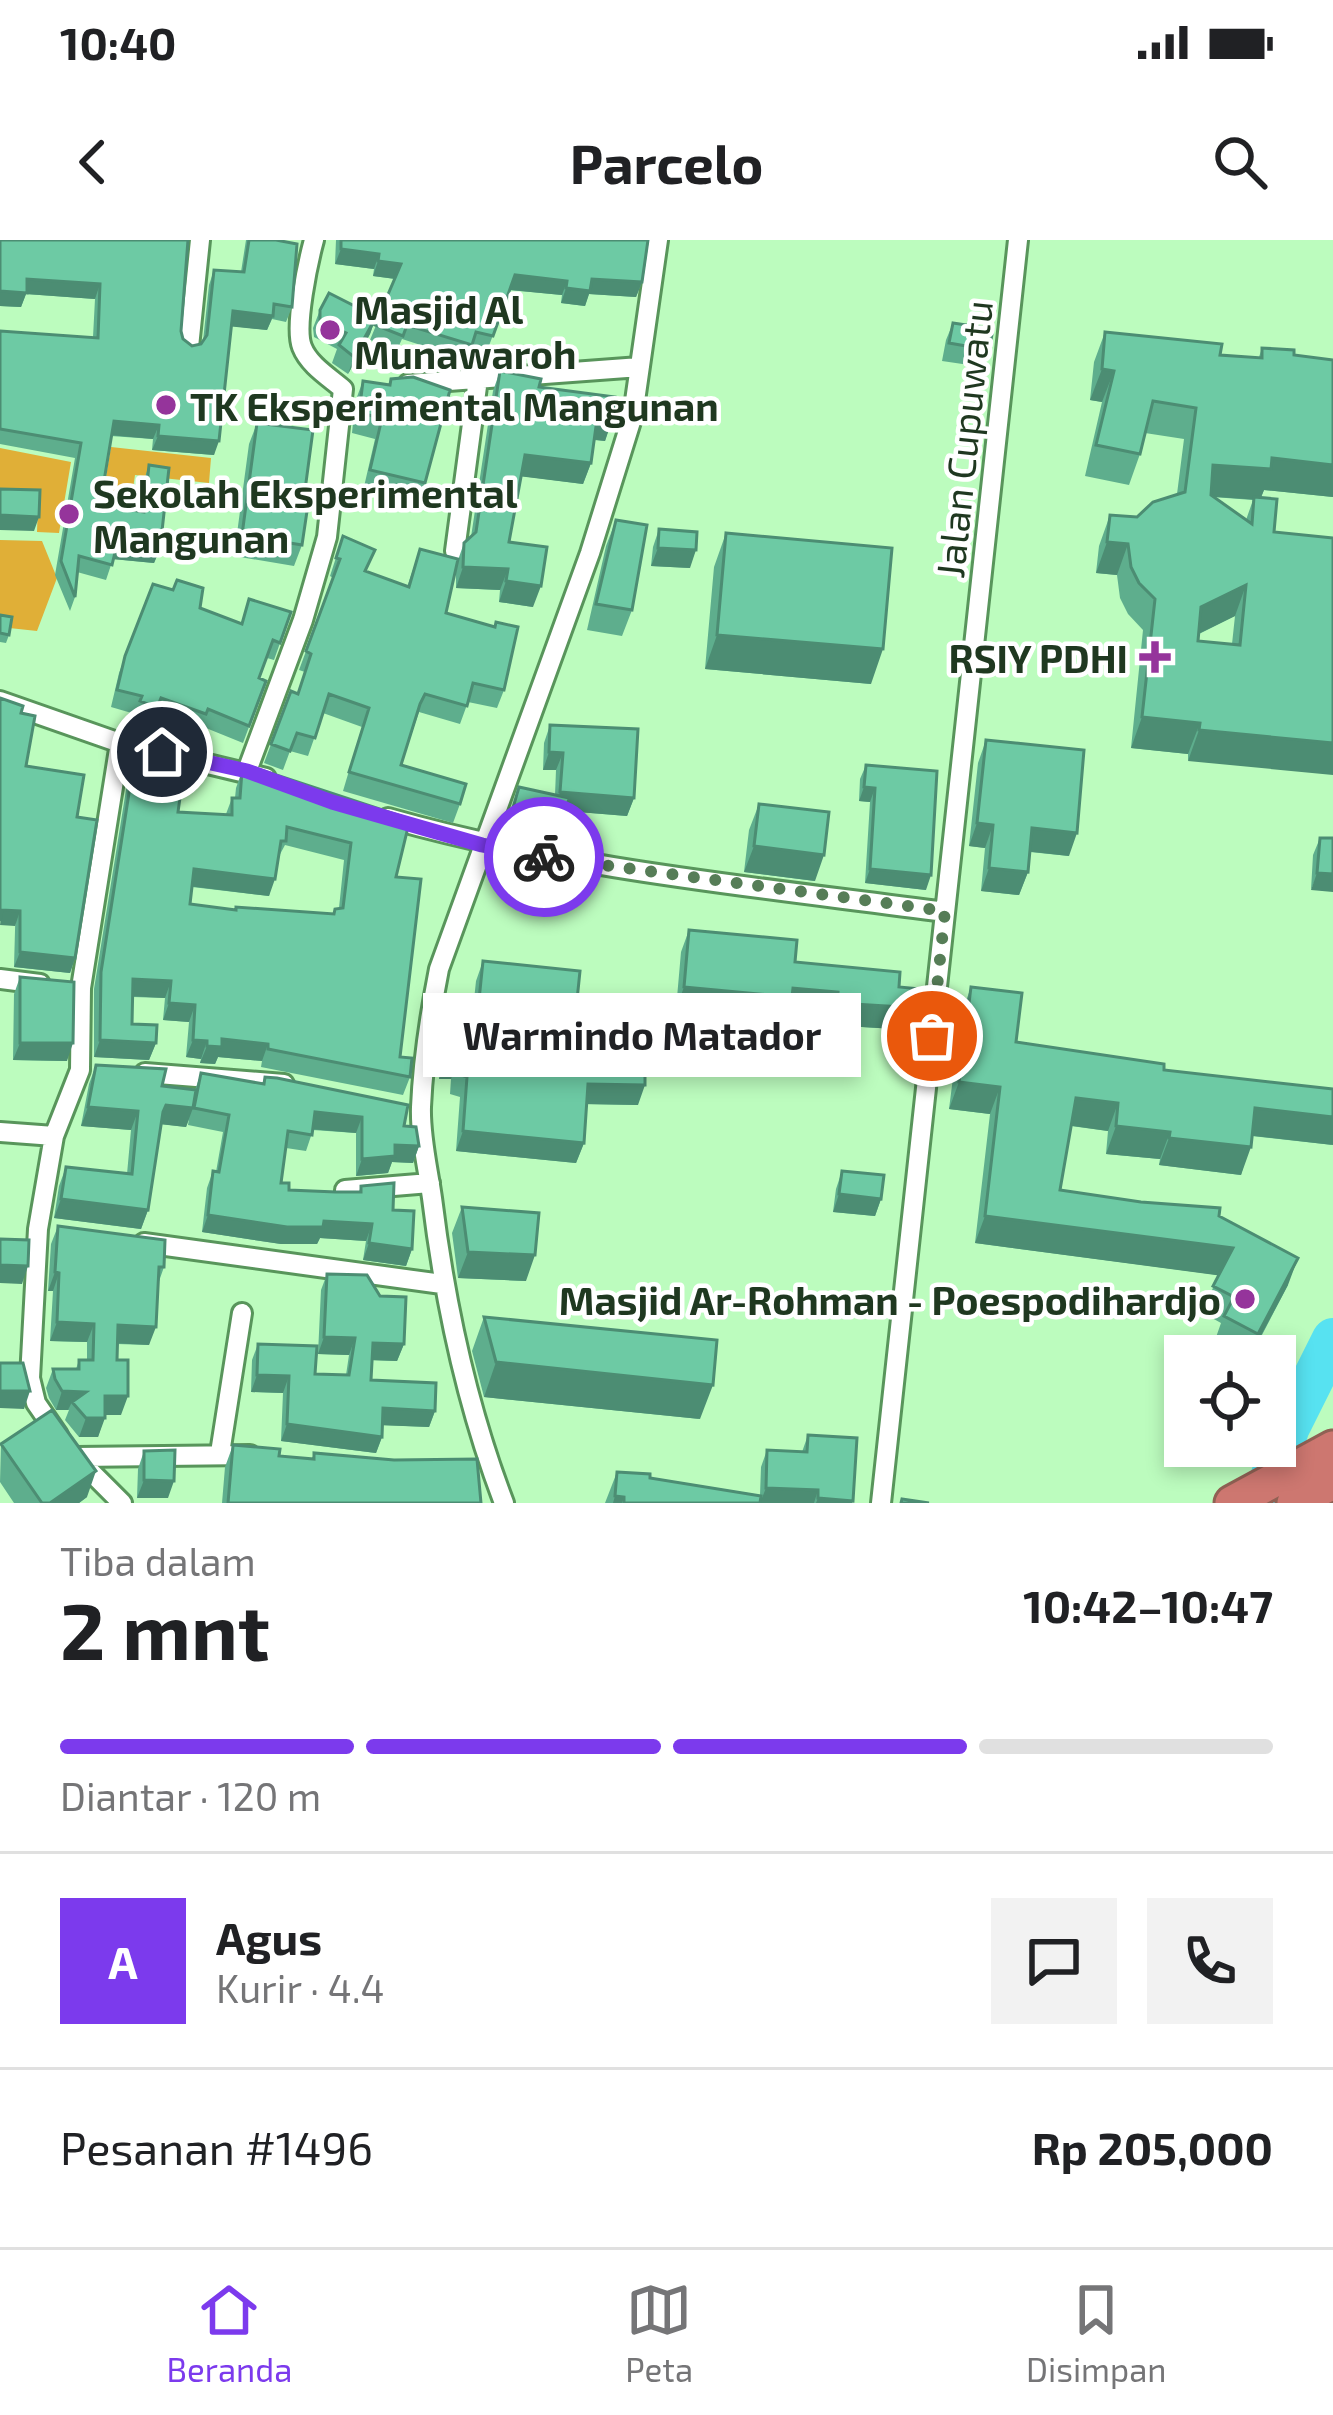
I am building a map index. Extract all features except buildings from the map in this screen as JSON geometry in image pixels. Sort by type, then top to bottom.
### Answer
[{"type":"highway","points":[[1232,1503],[1319,1476]]},
{"type":"street","points":[[189,347],[200,240]]},
{"type":"street","points":[[504,1503],[478,1467],[442,1284],[421,1112],[426,1036],[439,969],[590,553],[633,416],[658,240]]},
{"type":"street","name":"Jalan Cupuwatu","points":[[881,1503],[1018,240]]},
{"type":"street","points":[[307,245],[299,331],[302,348],[344,389],[366,387]]},
{"type":"street","points":[[388,386],[640,367]]},
{"type":"street","points":[[455,551],[478,379]]},
{"type":"street","points":[[247,771],[303,620],[327,538],[344,389]]},
{"type":"street","points":[[0,700],[120,743],[247,771],[289,787]]},
{"type":"street","points":[[113,1500],[36,1403],[30,1378],[38,1229],[54,1136],[80,1070],[81,988],[120,743]]},
{"type":"street","points":[[374,814],[482,845],[590,866],[945,911]]},
{"type":"street","points":[[0,979],[81,988]]},
{"type":"street","points":[[80,1070],[104,1072]]},
{"type":"street","points":[[127,1072],[294,1086]]},
{"type":"street","points":[[400,1108],[421,1112]]},
{"type":"street","points":[[0,1132],[54,1136]]},
{"type":"street","points":[[345,1190],[430,1183]]},
{"type":"street","points":[[38,1229],[60,1232]]},
{"type":"street","points":[[128,1241],[442,1284]]},
{"type":"street","points":[[220,1453],[242,1312]]},
{"type":"street","points":[[76,1457],[220,1453],[279,1457]]},
{"type":"shaded area","points":[[111,447],[211,458],[209,483],[135,475],[128,522],[99,518]]},
{"type":"shaded area","points":[[0,448],[71,462],[59,533],[37,532],[38,503],[0,501]]},
{"type":"shaded area","points":[[0,540],[42,541],[57,578],[37,631],[0,627]]},
{"type":"waterway","points":[[1262,1503],[1289,1427],[1333,1339]]},
{"type":"way so far","points":[[544,857],[945,911],[932,1036]]},
{"type":"place","name":"Masjid Al Munawaroh","points":[[330,330]]},
{"type":"place","name":"TK Eksperimental Mangunan","points":[[166,405]]},
{"type":"place","name":"Sekolah Eksperimental Mangunan","points":[[69,514]]},
{"type":"place","name":"RSIY PDHI","points":[[1155,657]]},
{"type":"place","name":"Warmindo Matador","points":[[932,1036]]},
{"type":"place","name":"Masjid Ar-Rohman - Poespodihardjo","points":[[1245,1299]]},
{"type":"route","points":[[162,752],[247,771],[332,802],[482,845],[544,857]]}]
